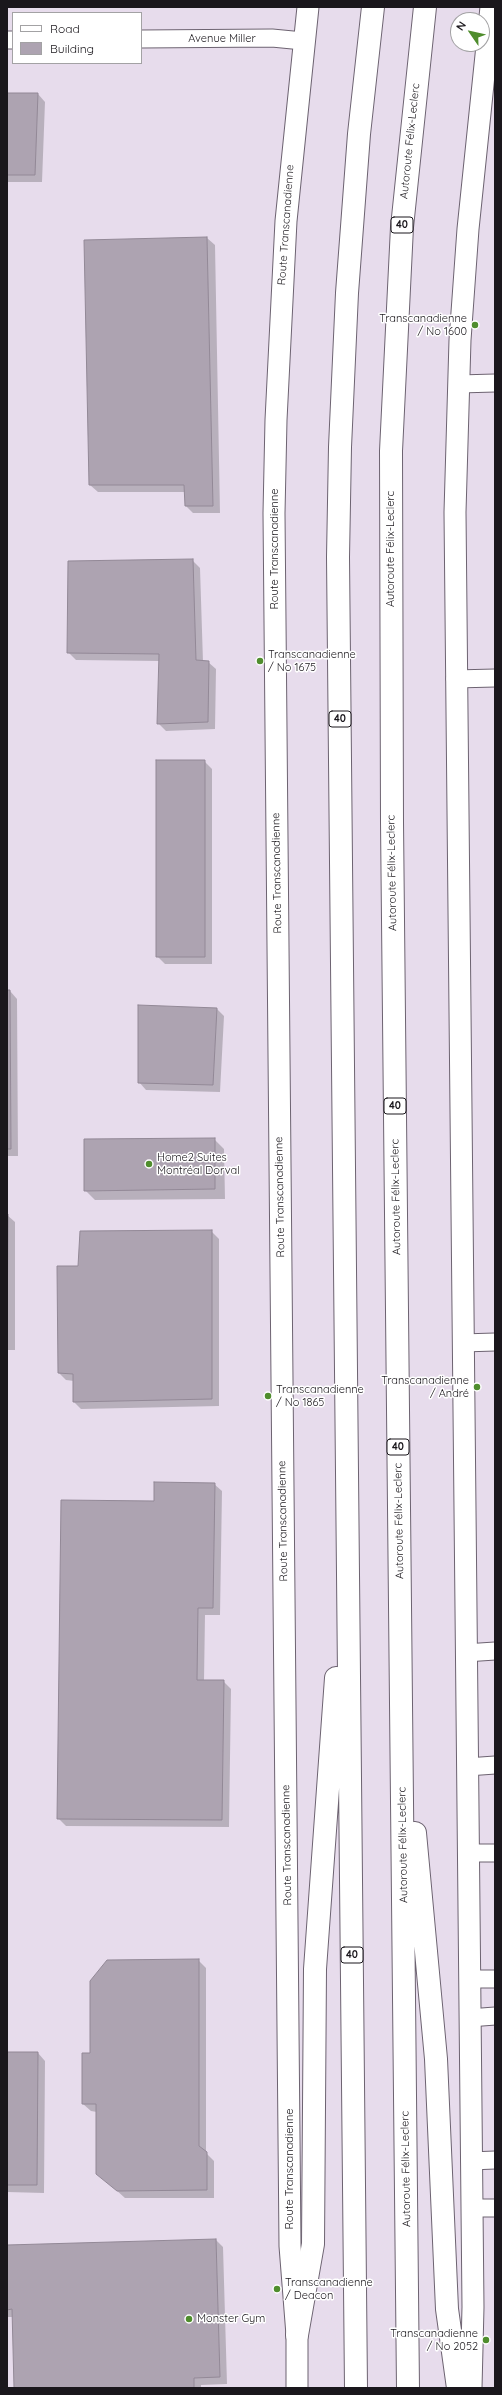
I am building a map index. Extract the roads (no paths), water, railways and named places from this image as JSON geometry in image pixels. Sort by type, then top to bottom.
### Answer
[{"type":"highway","name":"40","points":[[356,2388],[339,481],[349,256],[359,134],[373,7]]},
{"type":"highway","name":"Autoroute Félix-Leclerc","points":[[408,2388],[392,822],[391,451],[402,227],[425,7]]},
{"type":"highway","points":[[297,2335],[313,2244],[315,1969],[348,1522]]},
{"type":"highway","points":[[400,1673],[436,2059],[448,2309],[458,2388]]},
{"type":"main road","name":"Route Transcanadienne","points":[[298,2388],[297,2335],[290,2246],[274,514],[276,420],[283,265],[303,40],[308,7]]},
{"type":"main road","points":[[471,2388],[472,2208],[470,2161],[455,679],[455,512],[459,384],[471,188],[491,7]]},
{"type":"street","name":"Avenue Miller","points":[[142,39],[272,38],[303,40]]},
{"type":"street","points":[[459,384],[495,383]]},
{"type":"street","points":[[455,679],[495,678]]},
{"type":"street","points":[[462,1343],[495,1342]]},
{"type":"street","points":[[465,1654],[495,1651]]},
{"type":"street","points":[[467,1767],[495,1765]]},
{"type":"street","points":[[467,1853],[495,1853]]},
{"type":"street","points":[[469,1979],[495,1979]]},
{"type":"street","points":[[469,2018],[495,2016]]},
{"type":"street","points":[[470,2161],[495,2160]]},
{"type":"street","points":[[472,2208],[495,2208]]},
{"type":"place","name":"Transcanadienne / No 1600","points":[[475,325]]},
{"type":"place","name":"Transcanadienne / No 1675","points":[[260,661]]},
{"type":"place","name":"Home2 Suites Montréal Dorval","points":[[149,1164]]},
{"type":"place","name":"Transcanadienne / André","points":[[477,1387]]},
{"type":"place","name":"Transcanadienne / No 1865","points":[[268,1396]]},
{"type":"place","name":"Transcanadienne / Deacon","points":[[277,2289]]},
{"type":"place","name":"Monster Gym","points":[[189,2319]]},
{"type":"place","name":"Transcanadienne / No 2052","points":[[486,2340]]}]
